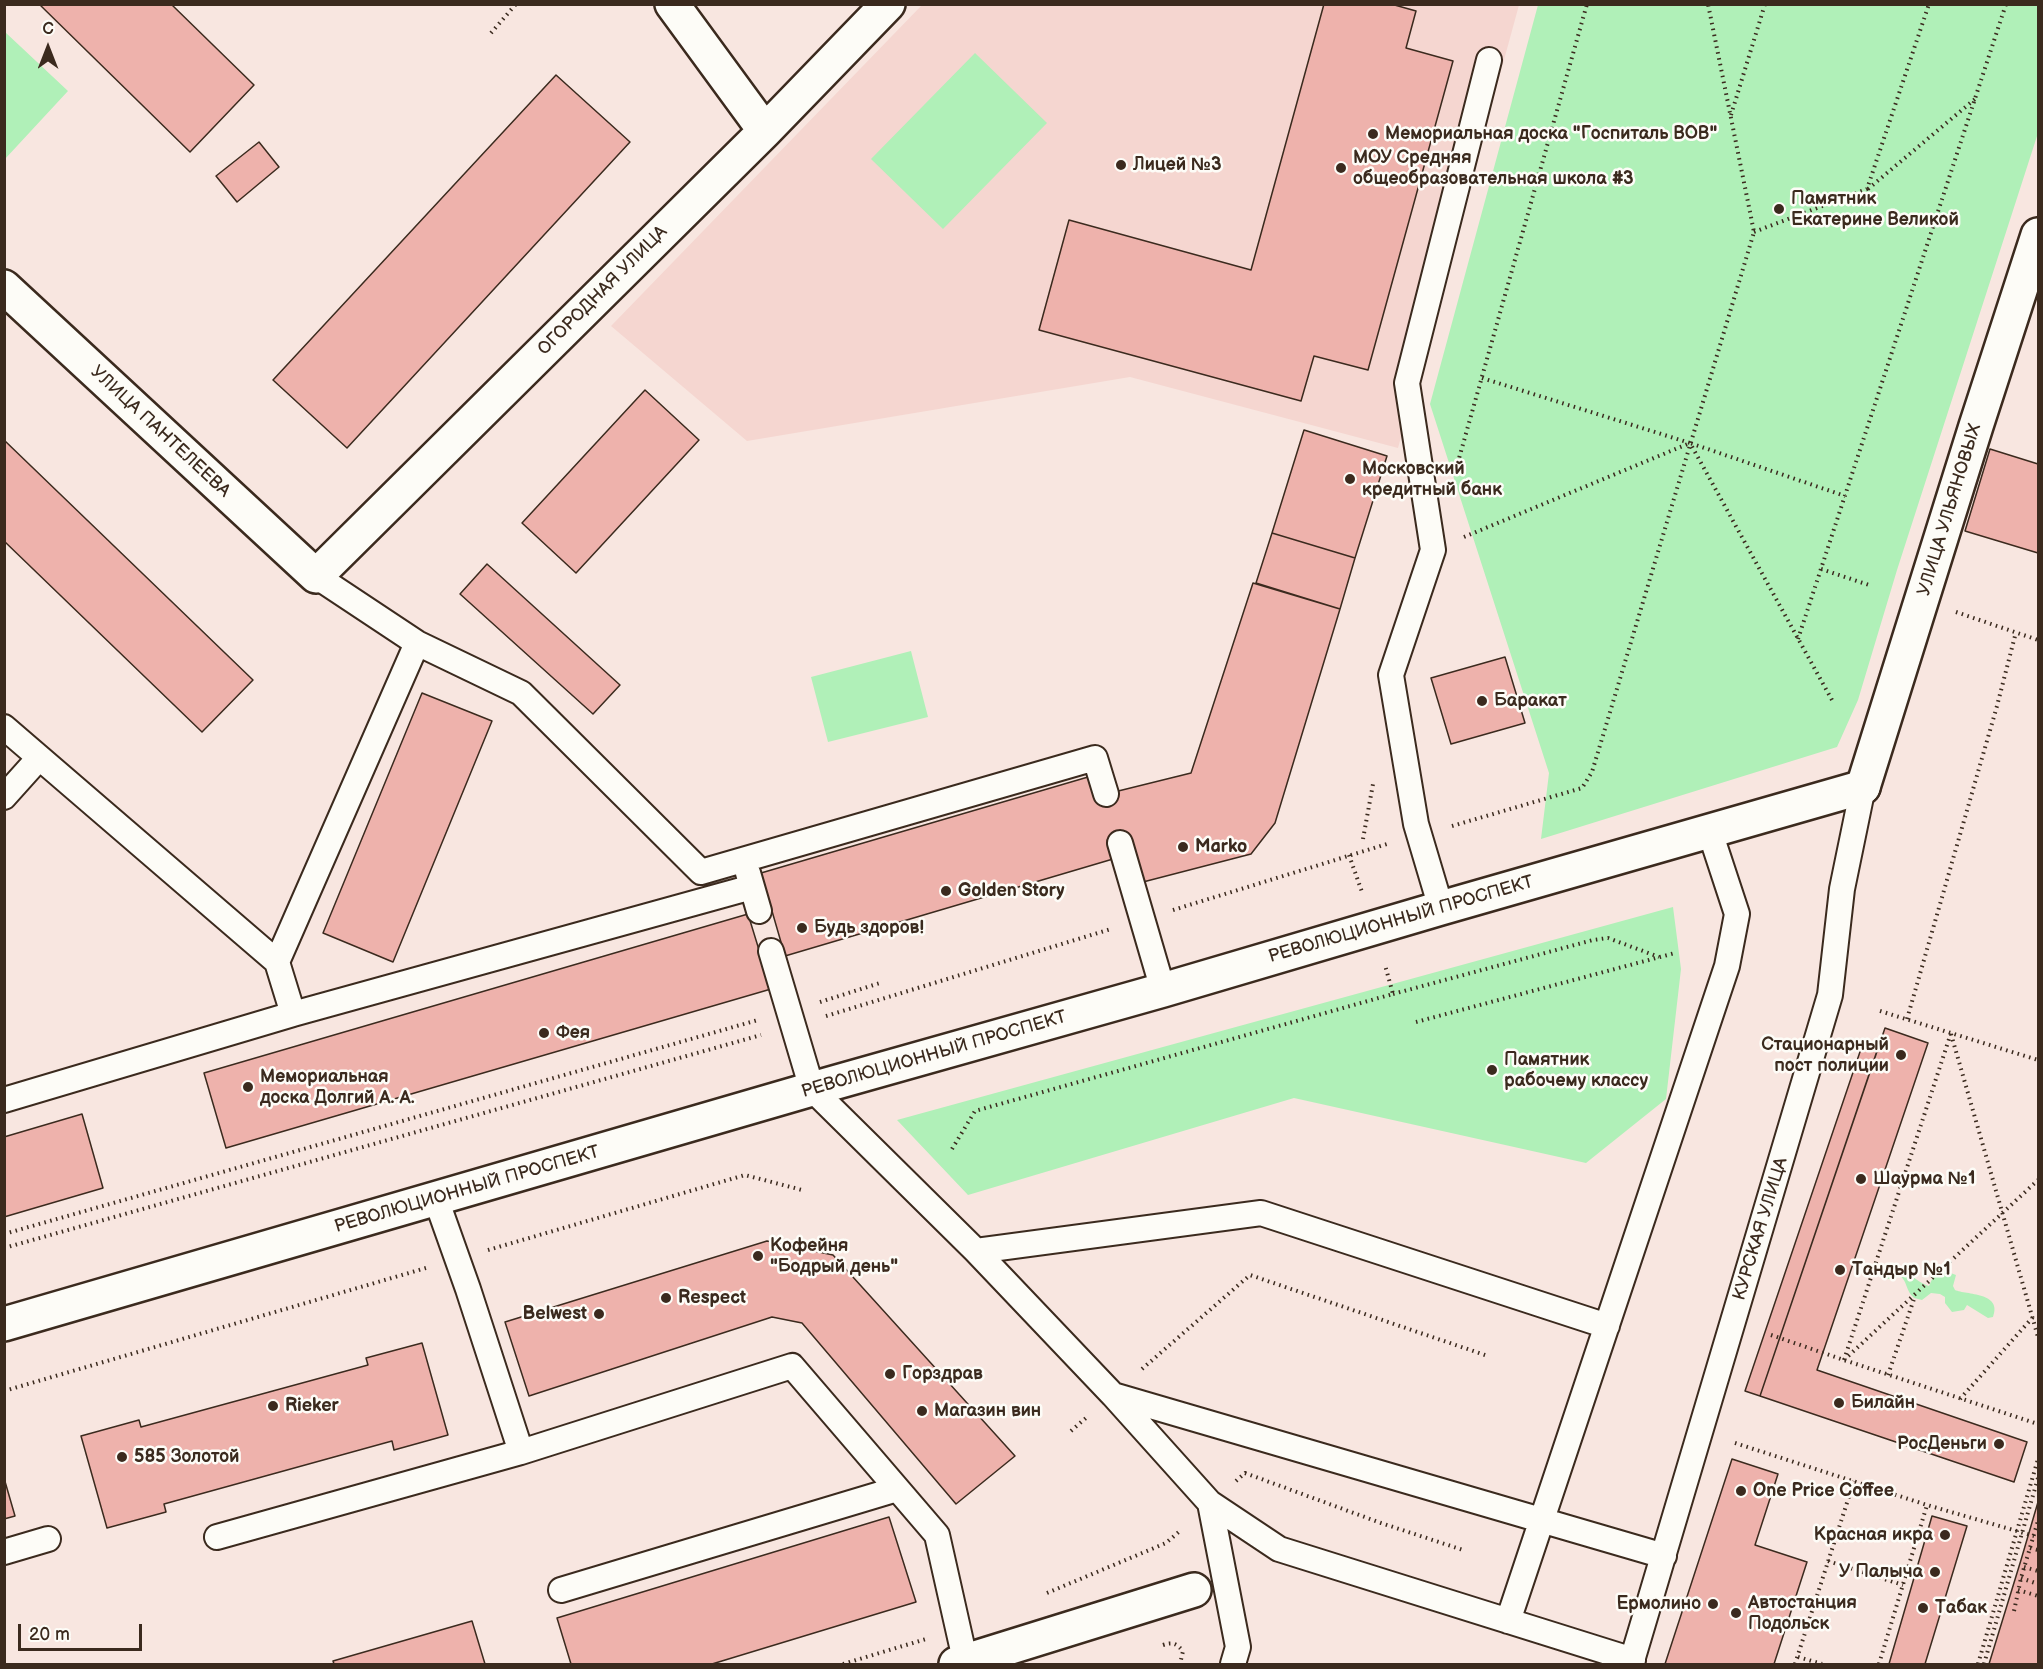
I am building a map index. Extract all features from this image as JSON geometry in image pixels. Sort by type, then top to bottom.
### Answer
[{"type":"street","points":[[672,4],[765,131]]},
{"type":"street","name":"ОГОРОДНАЯ УЛИЦА","points":[[316,576],[765,131],[888,4]]},
{"type":"street","name":"УЛИЦА УЛЬЯНОВЫХ","points":[[1863,787],[2038,235]]},
{"type":"street","name":"УЛИЦА ПАНТЕЛЕЕВА","points":[[4,287],[316,576]]},
{"type":"street","name":"РЕВОЛЮЦИОННЫЙ ПРОСПЕКТ","points":[[4,1324],[1863,787]]},
{"type":"street","points":[[963,1664],[1194,1590]]},
{"type":"lane","points":[[1441,908],[1419,835],[1391,675],[1433,550],[1407,383],[1489,60]]},
{"type":"lane","points":[[316,576],[417,643],[521,693],[701,872],[710,899]]},
{"type":"lane","points":[[277,962],[417,643]]},
{"type":"lane","points":[[4,727],[277,962],[293,1014]]},
{"type":"lane","points":[[4,796],[39,758]]},
{"type":"lane","points":[[701,872],[1095,758],[1106,794]]},
{"type":"lane","name":"КУРСКАЯ УЛИЦА","points":[[1632,1662],[1830,995],[1842,889],[1863,787]]},
{"type":"lane","points":[[1508,1621],[1727,966],[1737,914],[1710,832]]},
{"type":"lane","points":[[1120,843],[1163,990]]},
{"type":"lane","points":[[744,860],[759,911]]},
{"type":"lane","points":[[4,1100],[293,1014],[752,887]]},
{"type":"lane","points":[[771,951],[812,1089],[976,1251],[1113,1395],[1210,1503],[1279,1549],[1632,1662]]},
{"type":"lane","points":[[436,1199],[521,1452]]},
{"type":"lane","points":[[976,1251],[1262,1213],[1607,1326]]},
{"type":"lane","points":[[217,1537],[521,1452],[792,1366],[937,1535],[963,1664]]},
{"type":"lane","points":[[1113,1395],[1664,1556]]},
{"type":"lane","points":[[561,1590],[897,1489]]},
{"type":"lane","points":[[1210,1503],[1238,1647],[1233,1665]]},
{"type":"lane","points":[[4,1552],[48,1539]]},
{"type":"path","points":[[491,33],[516,4]]},
{"type":"path","points":[[1456,470],[1587,4]]},
{"type":"path","points":[[4,1248],[1142,919],[1349,855],[1582,788],[1592,772],[1754,232],[1708,4]]},
{"type":"path","points":[[1731,115],[1765,4]]},
{"type":"path","points":[[1867,189],[1929,4]]},
{"type":"path","points":[[1798,639],[2006,4]]},
{"type":"path","points":[[1754,232],[1867,189],[1975,99]]},
{"type":"path","points":[[1482,378],[1690,443],[1845,496]]},
{"type":"path","points":[[1433,550],[1690,443]]},
{"type":"path","points":[[1690,443],[1832,700]]},
{"type":"path","points":[[1821,569],[1872,586]]},
{"type":"path","points":[[1955,612],[2038,640]]},
{"type":"path","points":[[1907,1019],[2016,632]]},
{"type":"path","points":[[1349,855],[1374,928],[1393,994]]},
{"type":"path","points":[[952,1149],[975,1111],[1393,994],[1593,940],[1608,938],[1659,957]]},
{"type":"path","points":[[1416,1022],[1675,953]]},
{"type":"path","points":[[4,1234],[791,1019],[880,983]]},
{"type":"path","points":[[1880,1011],[2038,1060]]},
{"type":"path","points":[[1951,1033],[2038,1337]]},
{"type":"path","points":[[1844,1360],[1951,1033]]},
{"type":"path","points":[[4,1391],[745,1175],[802,1190]]},
{"type":"path","points":[[1844,1360],[2038,1180]]},
{"type":"path","points":[[1071,1431],[1250,1275],[1488,1356]]},
{"type":"path","points":[[1888,1375],[1916,1294]]},
{"type":"path","points":[[1960,1399],[2033,1317]]},
{"type":"path","points":[[1771,1335],[2038,1424]]},
{"type":"path","points":[[1735,1443],[1927,1505],[2034,1536]]},
{"type":"path","points":[[1984,1665],[2016,1530],[2037,1469],[2038,1459]]},
{"type":"path","points":[[1210,1503],[1245,1473],[1381,1523],[1463,1550]]},
{"type":"path","points":[[1978,1664],[2038,1478]]},
{"type":"path","points":[[1795,1665],[1854,1481]]},
{"type":"path","points":[[1879,1665],[1927,1505]]},
{"type":"path","points":[[2014,1611],[2038,1521]]},
{"type":"path","points":[[2031,1548],[2038,1550]]},
{"type":"path","points":[[1828,1561],[1903,1586]]},
{"type":"path","points":[[2024,1567],[2038,1572]]},
{"type":"path","points":[[2021,1578],[2038,1584]]},
{"type":"path","points":[[2018,1590],[2038,1596]]},
{"type":"path","points":[[1163,1645],[1172,1643],[1178,1645],[1183,1651],[1179,1665]]},
{"type":"path","points":[[1798,1657],[1822,1665]]},
{"type":"shaded area","name":"Лицей №3","points":[[922,5],[1519,5],[1398,448],[1130,377],[747,441],[611,326]]},
{"type":"green space","points":[[1538,5],[2038,5],[2038,133],[1897,570],[1858,700],[1837,747],[1541,839],[1549,773],[1430,404]]},
{"type":"green space","points":[[5,32],[68,91],[4,159]]},
{"type":"green space","points":[[975,53],[1047,123],[943,229],[871,159]]},
{"type":"green space","points":[[911,651],[928,717],[828,742],[811,677]]},
{"type":"green space","points":[[1673,907],[1681,969],[1666,1099],[1586,1163],[1294,1098],[968,1195],[897,1120]]},
{"type":"green space","points":[[1937,1268],[1956,1275],[1953,1286],[1955,1290],[1982,1296],[1993,1303],[1995,1309],[1993,1317],[1988,1318],[1967,1305],[1964,1310],[1952,1312],[1945,1303],[1945,1297],[1940,1294],[1931,1293],[1922,1300],[1914,1298],[1900,1276],[1884,1280],[1892,1269],[1903,1271],[1929,1286]]},
{"type":"building","points":[[39,4],[171,4],[254,85],[190,152]]},
{"type":"building","points":[[1324,4],[1391,4],[1416,11],[1406,48],[1453,61],[1368,370],[1314,356],[1301,401],[1039,330],[1069,220],[1251,270]]},
{"type":"building","points":[[556,75],[630,142],[347,448],[273,380]]},
{"type":"building","points":[[259,142],[279,167],[237,202],[216,176]]},
{"type":"building","points":[[645,390],[699,440],[576,573],[522,523]]},
{"type":"building","points":[[1304,430],[1387,456],[1355,558],[1272,533]]},
{"type":"building","points":[[4,440],[253,680],[202,732],[4,541]]},
{"type":"building","points":[[1990,449],[2038,464],[2038,553],[1965,531]]},
{"type":"building","points":[[1272,533],[1355,558],[1340,609],[1256,583]]},
{"type":"building","points":[[487,564],[620,685],[593,714],[460,594]]},
{"type":"building","points":[[1253,583],[1340,609],[1275,823],[1251,854],[1143,882],[1132,840],[1109,847],[1113,859],[785,956],[761,873],[1088,777],[1094,797],[1191,773]]},
{"type":"building","points":[[1505,657],[1525,723],[1451,744],[1431,678]]},
{"type":"building","points":[[422,693],[492,721],[393,962],[323,933]]},
{"type":"building","points":[[748,914],[771,989],[226,1148],[204,1073]]},
{"type":"building","points":[[1885,1028],[1928,1043],[1817,1370],[2027,1442],[2014,1482],[1760,1396]]},
{"type":"building","points":[[1864,1040],[1879,1045],[1760,1396],[1745,1391]]},
{"type":"building","points":[[82,1114],[103,1188],[4,1217],[4,1137]]},
{"type":"building","points":[[767,1241],[833,1255],[1015,1456],[956,1504],[802,1323],[772,1317],[529,1396],[505,1322]]},
{"type":"building","points":[[422,1343],[448,1435],[394,1450],[392,1441],[164,1504],[166,1512],[107,1528],[81,1436],[139,1420],[141,1427],[368,1365],[366,1358]]},
{"type":"building","name":"Автостанция Подольск","points":[[1732,1459],[1778,1474],[1755,1545],[1807,1562],[1774,1664],[1665,1664]]},
{"type":"building","points":[[4,1478],[15,1516],[4,1519]]},
{"type":"building","points":[[2038,1502],[2038,1664],[1989,1664],[2021,1560]]},
{"type":"building","points":[[1932,1516],[1967,1526],[1925,1664],[1889,1664]]},
{"type":"building","points":[[889,1517],[916,1602],[712,1664],[571,1664],[557,1618]]},
{"type":"building","points":[[472,1621],[485,1664],[334,1664],[333,1661]]},
{"type":"place","name":"Мемориальная доска \"Госпиталь ВОВ\"","points":[[1373,134]]},
{"type":"place","name":"Лицей №3","points":[[1121,165]]},
{"type":"place","name":"МОУ Средняя общеобразовательная школа #3","points":[[1341,168]]},
{"type":"place","name":"Памятник Екатерине Великой","points":[[1779,209]]},
{"type":"place","name":"Московский кредитный банк","points":[[1350,479]]},
{"type":"place","name":"Баракат","points":[[1482,701]]},
{"type":"place","name":"Marko","points":[[1183,847]]},
{"type":"place","name":"Golden Story","points":[[946,891]]},
{"type":"place","name":"Будь здоров!","points":[[802,928]]},
{"type":"place","name":"Фея","points":[[544,1033]]},
{"type":"place","name":"Стационарный пост полиции","points":[[1901,1055]]},
{"type":"place","name":"Памятник рабочему классу","points":[[1492,1070]]},
{"type":"place","name":"Мемориальная доска Долгий А. А.","points":[[248,1087]]},
{"type":"place","name":"Шаурма №1","points":[[1861,1179]]},
{"type":"place","name":"Кофейня \"Бодрый день\"","points":[[758,1256]]},
{"type":"place","name":"Тандыр №1","points":[[1840,1270]]},
{"type":"place","name":"Respect","points":[[666,1298]]},
{"type":"place","name":"Belwest","points":[[599,1314]]},
{"type":"place","name":"Горздрав","points":[[890,1374]]},
{"type":"place","name":"Билайн","points":[[1839,1403]]},
{"type":"place","name":"Rieker","points":[[273,1406]]},
{"type":"place","name":"Магазин вин","points":[[922,1411]]},
{"type":"place","name":"РосДеньги","points":[[1999,1444]]},
{"type":"place","name":"585 Золотой","points":[[122,1457]]},
{"type":"place","name":"One Price Coffee","points":[[1741,1491]]},
{"type":"place","name":"Красная икра","points":[[1945,1535]]},
{"type":"place","name":"У Палыча","points":[[1935,1572]]},
{"type":"place","name":"Ермолино","points":[[1713,1604]]},
{"type":"place","name":"Табак","points":[[1923,1608]]},
{"type":"place","name":"Автостанция Подольск","points":[[1736,1613]]}]
